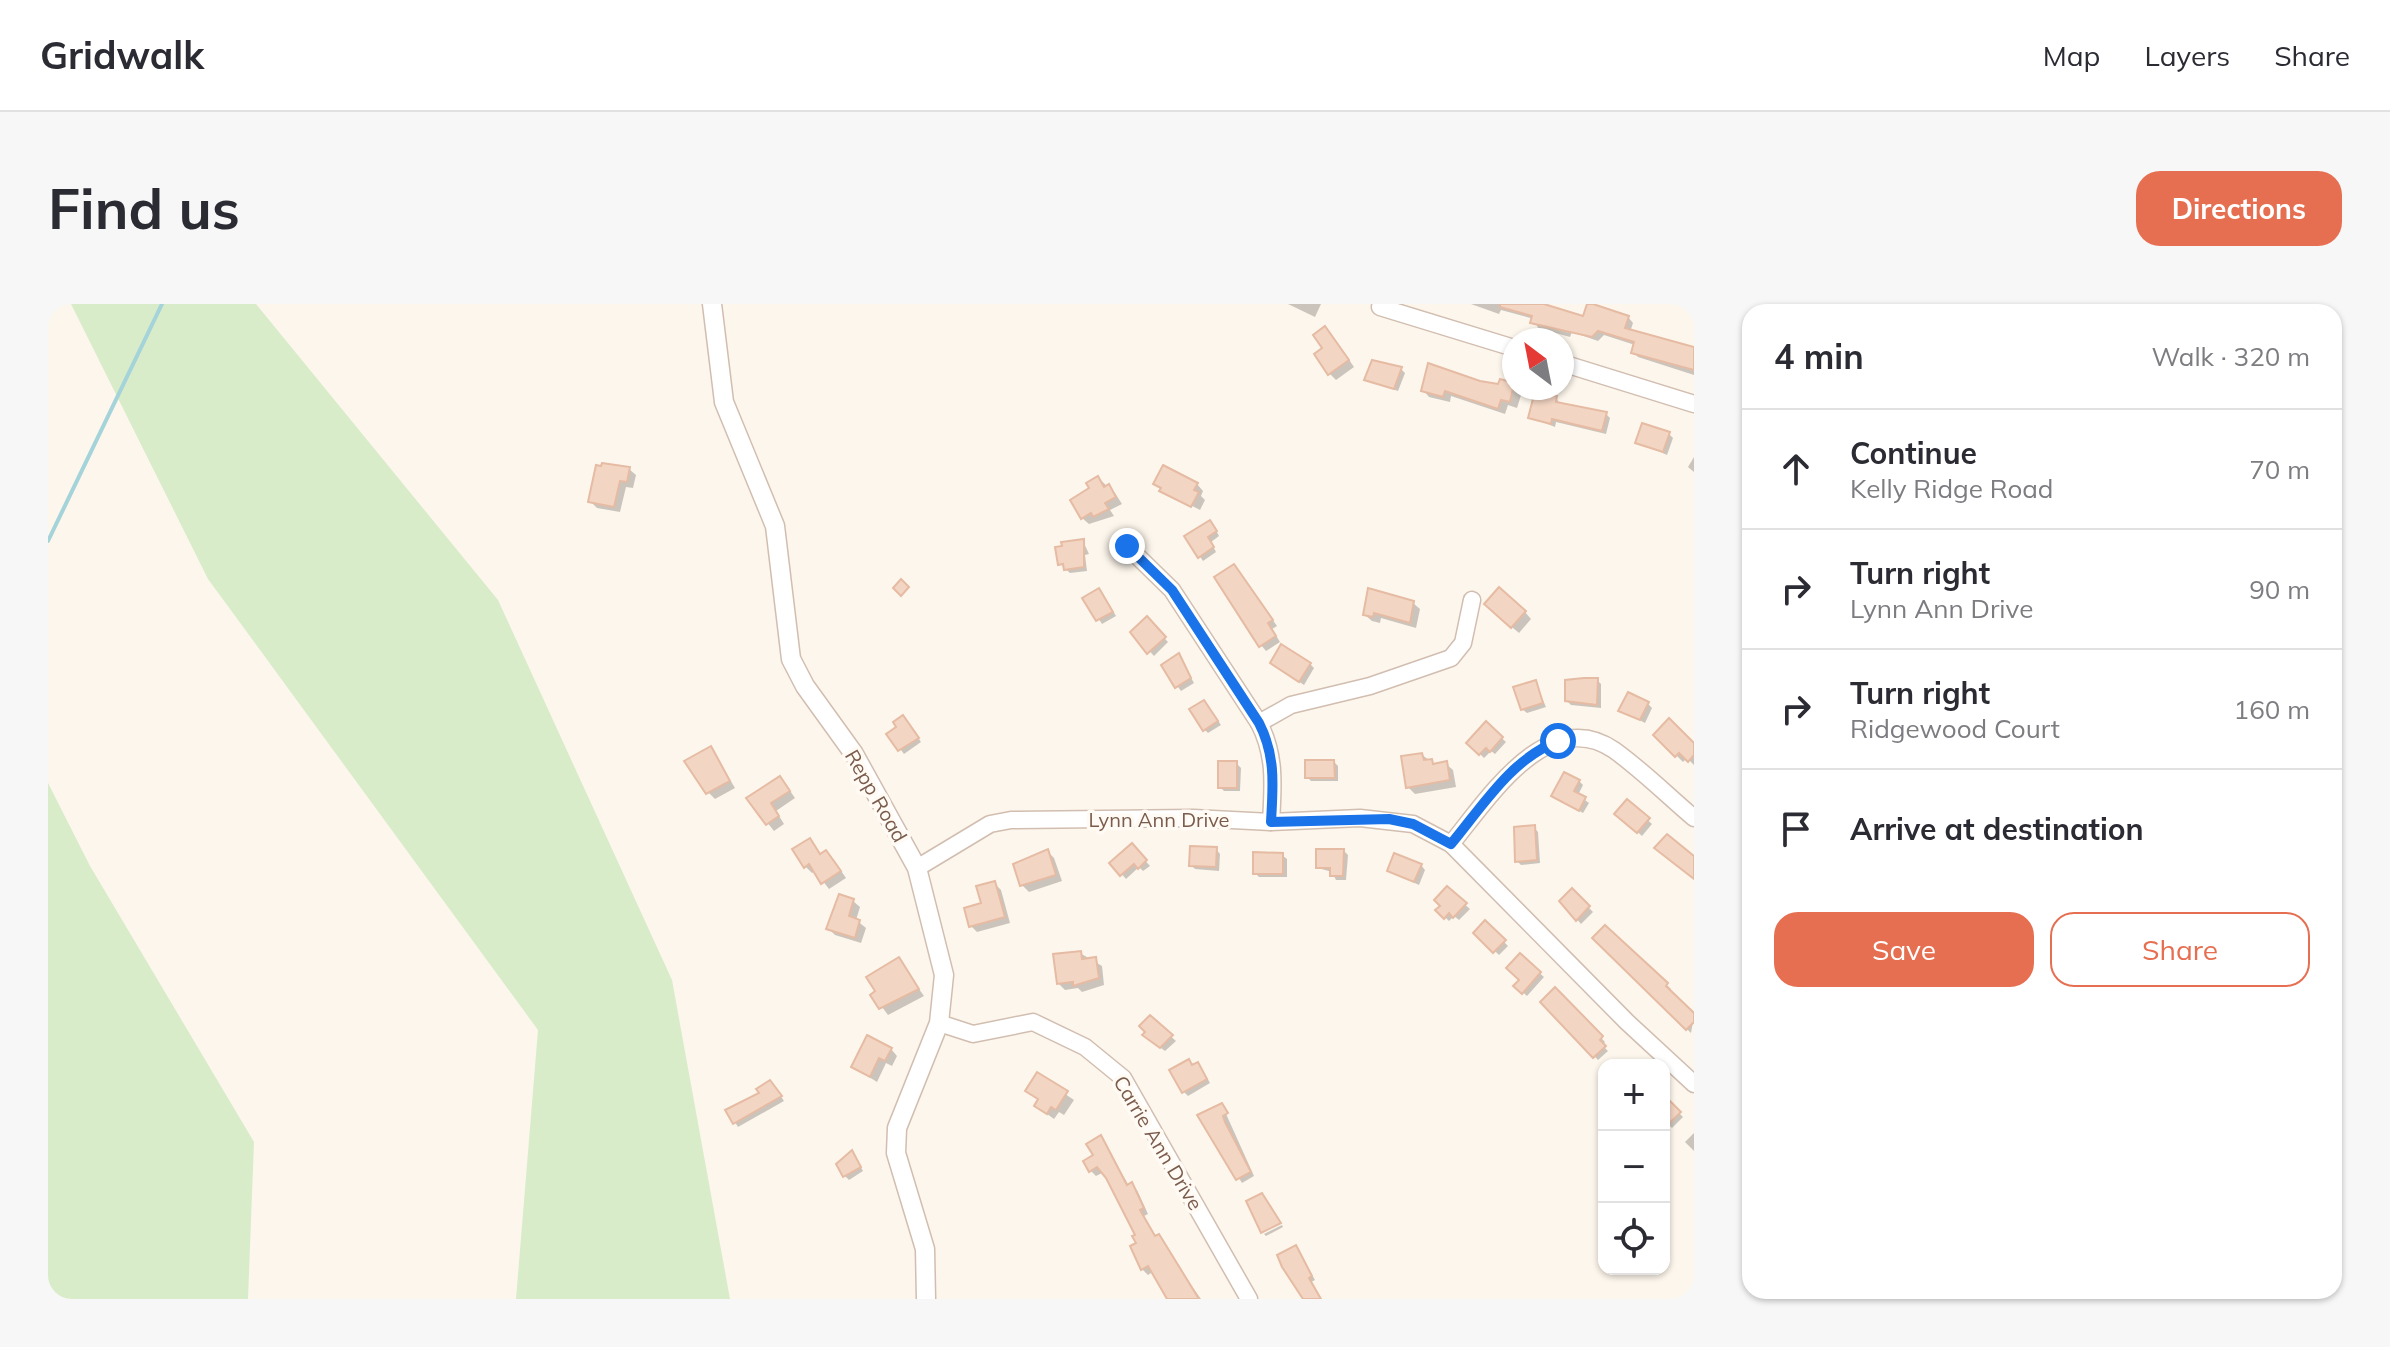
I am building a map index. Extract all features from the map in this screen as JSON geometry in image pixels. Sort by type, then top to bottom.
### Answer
[{"type":"street","name":"Repp Road","points":[[712,304],[724,402],[775,526],[791,659],[805,686],[854,754],[917,868],[944,975],[939,1023],[897,1128],[896,1153],[925,1249],[926,1299]]},
{"type":"street","points":[[1380,307],[1502,344]]},
{"type":"street","points":[[1574,367],[1694,404]]},
{"type":"street","points":[[1127,546],[1172,590],[1270,744],[1274,773],[1271,822]]},
{"type":"street","points":[[1259,723],[1291,705],[1370,686],[1451,658],[1463,643],[1472,600]]},
{"type":"street","points":[[1451,844],[1518,764],[1538,749],[1558,741],[1593,741],[1612,748],[1694,818]]},
{"type":"street","name":"Lynn Ann Drive","points":[[917,868],[990,824],[1011,820],[1193,818],[1271,822],[1389,819],[1413,824],[1451,844],[1627,1022],[1694,1084]]},
{"type":"street","name":"Carrie Ann Drive","points":[[939,1023],[973,1034],[1033,1022],[1050,1027],[1104,1061],[1123,1078],[1249,1299]]},
{"type":"green space","points":[[71,304],[256,304],[498,600],[672,980],[730,1299],[516,1299],[538,1030],[208,579]]},
{"type":"green space","points":[[48,783],[90,866],[254,1142],[248,1299],[48,1299]]},
{"type":"building","points":[[1500,304],[1544,304],[1583,316],[1587,304],[1593,304],[1629,316],[1625,328],[1694,347],[1694,370],[1631,353],[1634,342],[1598,331],[1592,337],[1574,333],[1574,328],[1552,328],[1530,323],[1532,316],[1500,307]]},
{"type":"building","points":[[1325,326],[1349,360],[1328,375],[1314,354],[1322,348],[1313,335]]},
{"type":"building","points":[[1372,360],[1402,367],[1394,389],[1364,380]]},
{"type":"building","points":[[1428,363],[1480,381],[1498,384],[1502,380],[1502,400],[1510,400],[1510,402],[1501,400],[1498,409],[1445,391],[1443,397],[1421,391]]},
{"type":"building","points":[[1533,400],[1556,400],[1607,412],[1602,431],[1552,419],[1551,424],[1528,418]]},
{"type":"building","points":[[1642,423],[1670,432],[1663,452],[1635,443]]},
{"type":"building","points":[[602,463],[630,467],[627,482],[620,481],[614,507],[588,502],[596,465],[601,466]]},
{"type":"building","points":[[1163,465],[1198,483],[1194,490],[1199,492],[1191,507],[1159,491],[1161,488],[1153,484]]},
{"type":"building","points":[[1098,476],[1104,487],[1109,484],[1116,497],[1105,503],[1109,509],[1081,519],[1070,500],[1089,488],[1086,483]]},
{"type":"building","points":[[1210,520],[1217,531],[1208,537],[1214,547],[1198,558],[1184,536]]},
{"type":"building","points":[[1084,539],[1084,567],[1064,570],[1063,564],[1058,565],[1055,547],[1062,546],[1061,542]]},
{"type":"building","points":[[1234,564],[1273,620],[1268,623],[1276,636],[1259,647],[1214,577]]},
{"type":"building","points":[[901,579],[909,587],[901,596],[893,588]]},
{"type":"building","points":[[1499,587],[1526,611],[1511,628],[1484,604]]},
{"type":"building","points":[[1099,588],[1113,612],[1096,621],[1082,598]]},
{"type":"building","points":[[1368,588],[1414,601],[1410,623],[1374,613],[1373,617],[1363,615]]},
{"type":"building","points":[[1147,616],[1166,637],[1147,654],[1130,632]]},
{"type":"building","points":[[1281,644],[1311,663],[1299,682],[1270,663]]},
{"type":"building","points":[[1179,653],[1191,678],[1175,688],[1161,665]]},
{"type":"building","points":[[1598,678],[1597,705],[1565,701],[1565,680]]},
{"type":"building","points":[[1536,680],[1543,703],[1521,710],[1513,687]]},
{"type":"building","points":[[1628,692],[1649,702],[1640,720],[1618,711]]},
{"type":"building","points":[[1204,700],[1218,721],[1203,731],[1189,709]]},
{"type":"building","points":[[903,715],[919,738],[898,751],[886,734],[896,727],[893,722]]},
{"type":"building","points":[[1669,718],[1694,743],[1694,755],[1688,762],[1679,753],[1675,757],[1653,735]]},
{"type":"building","points":[[1486,721],[1503,737],[1490,752],[1486,748],[1479,755],[1466,743]]},
{"type":"building","points":[[711,746],[730,781],[706,794],[684,761]]},
{"type":"building","points":[[1422,753],[1424,760],[1432,759],[1433,764],[1447,761],[1450,780],[1406,788],[1401,756]]},
{"type":"building","points":[[1305,760],[1334,760],[1335,778],[1305,778]]},
{"type":"building","points":[[1218,761],[1237,761],[1237,788],[1218,788]]},
{"type":"building","points":[[1564,772],[1580,780],[1574,791],[1586,797],[1579,811],[1551,796]]},
{"type":"building","points":[[780,776],[790,791],[771,803],[779,816],[766,825],[746,798]]},
{"type":"building","points":[[1627,799],[1650,818],[1637,833],[1614,814]]},
{"type":"building","points":[[1535,825],[1537,860],[1515,862],[1514,827]]},
{"type":"building","points":[[1667,834],[1694,856],[1694,879],[1654,848]]},
{"type":"building","points":[[810,838],[820,854],[826,850],[841,871],[821,884],[809,864],[804,868],[792,849]]},
{"type":"building","points":[[1132,843],[1147,860],[1138,869],[1134,864],[1120,876],[1109,863]]},
{"type":"building","points":[[1190,846],[1217,847],[1216,867],[1189,866]]},
{"type":"building","points":[[1048,849],[1056,875],[1020,886],[1013,864]]},
{"type":"building","points":[[1316,849],[1344,849],[1343,876],[1330,876],[1330,868],[1316,868]]},
{"type":"building","points":[[1253,852],[1283,853],[1283,874],[1253,874]]},
{"type":"building","points":[[1394,853],[1422,864],[1414,882],[1387,871]]},
{"type":"building","points":[[995,881],[1005,917],[969,927],[964,908],[981,903],[976,886]]},
{"type":"building","points":[[1447,886],[1467,903],[1453,918],[1449,913],[1444,919],[1435,910],[1440,906],[1434,900]]},
{"type":"building","points":[[1572,888],[1590,906],[1576,921],[1559,901]]},
{"type":"building","points":[[839,894],[854,899],[849,916],[860,920],[855,938],[826,929]]},
{"type":"building","points":[[1485,920],[1506,940],[1493,953],[1473,933]]},
{"type":"building","points":[[1605,925],[1668,983],[1666,986],[1694,1013],[1694,1022],[1686,1030],[1592,938]]},
{"type":"building","points":[[1081,951],[1082,959],[1096,957],[1099,978],[1073,986],[1073,982],[1057,984],[1053,954]]},
{"type":"building","points":[[1520,953],[1541,972],[1522,994],[1513,986],[1519,980],[1506,968]]},
{"type":"building","points":[[899,957],[919,989],[879,1009],[870,995],[875,991],[866,977]]},
{"type":"building","points":[[1555,987],[1603,1036],[1600,1040],[1606,1046],[1593,1058],[1540,1002]]},
{"type":"building","points":[[1150,1015],[1173,1035],[1160,1048],[1142,1035],[1145,1032],[1139,1026]]},
{"type":"building","points":[[867,1035],[892,1048],[885,1061],[879,1058],[870,1077],[851,1067]]},
{"type":"building","points":[[1189,1059],[1192,1065],[1198,1062],[1207,1079],[1182,1093],[1169,1070]]},
{"type":"building","points":[[1037,1072],[1068,1091],[1056,1110],[1051,1107],[1047,1114],[1034,1106],[1038,1099],[1025,1091]]},
{"type":"building","points":[[770,1080],[782,1096],[733,1124],[725,1110],[759,1093],[756,1089]]},
{"type":"building","points":[[1670,1101],[1681,1112],[1670,1122]]},
{"type":"building","points":[[1222,1103],[1228,1113],[1223,1116],[1225,1122],[1251,1172],[1236,1180],[1197,1115]]},
{"type":"building","points":[[1101,1135],[1127,1185],[1132,1182],[1144,1208],[1140,1210],[1155,1236],[1159,1234],[1199,1299],[1167,1299],[1148,1266],[1141,1270],[1130,1246],[1136,1243],[1132,1236],[1135,1235],[1106,1178],[1097,1167],[1089,1172],[1083,1161],[1093,1155],[1086,1144]]},
{"type":"building","points":[[852,1150],[861,1167],[843,1177],[836,1164]]},
{"type":"building","points":[[1262,1193],[1281,1223],[1261,1233],[1246,1201]]},
{"type":"building","points":[[1296,1245],[1321,1299],[1303,1299],[1282,1267],[1277,1255]]},
{"type":"waterway","points":[[48,541],[162,304]]},
{"type":"route","points":[[1127,546],[1172,590],[1270,744],[1274,773],[1271,822],[1389,819],[1413,824],[1451,844],[1518,764],[1538,749],[1558,741]]}]
